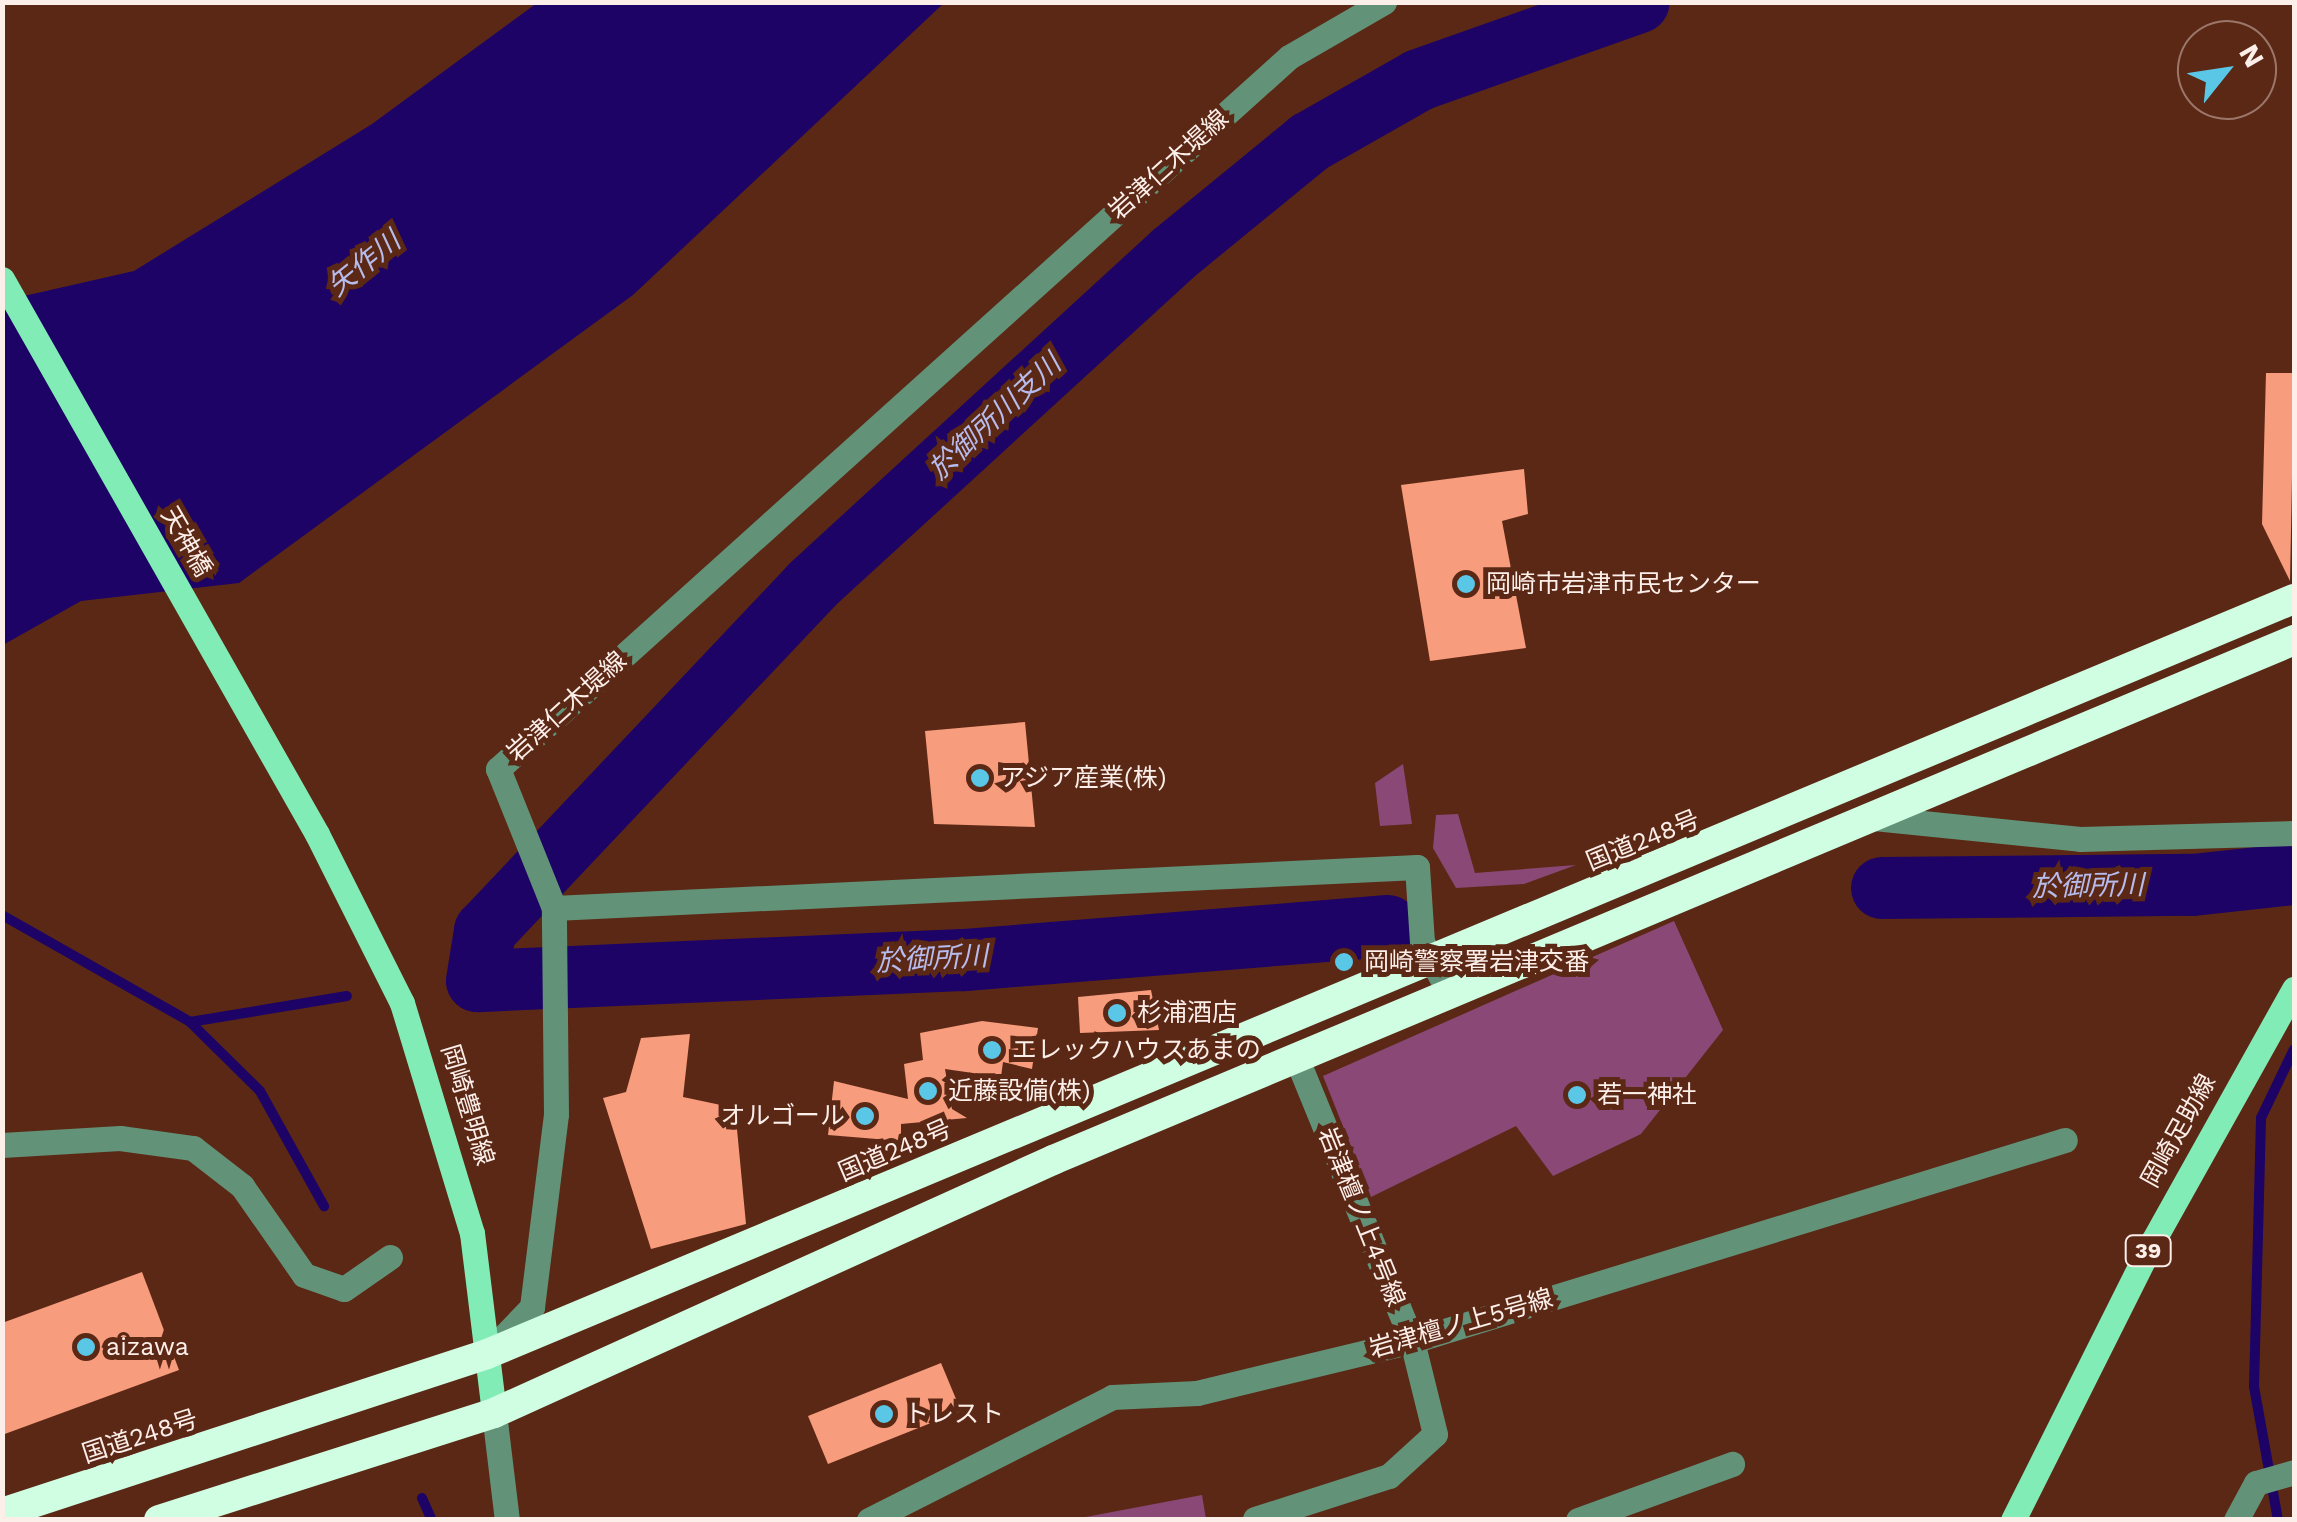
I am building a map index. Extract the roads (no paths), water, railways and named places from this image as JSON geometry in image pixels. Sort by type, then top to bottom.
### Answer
[{"type":"highway","name":"国道248号","points":[[2,1513],[487,1354],[1431,958],[1868,784],[2294,599]]},
{"type":"highway","points":[[160,1520],[494,1414],[1449,992],[2294,640]]},
{"type":"main road","name":"天神橋","points":[[2,279],[317,834]]},
{"type":"main road","name":"岡崎豊明線","points":[[317,834],[430,1080],[472,1233],[494,1414]]},
{"type":"main road","name":"岡崎足助線","points":[[2014,1520],[2153,1241],[2294,989]]},
{"type":"street","name":"岩津仁木堤線","points":[[554,908],[498,770],[1289,57],[1384,2]]},
{"type":"street","points":[[1874,818],[2080,839],[2294,833]]},
{"type":"street","points":[[487,1354],[532,1307],[556,1114],[554,908],[1417,867],[1422,942],[1449,992]]},
{"type":"street","name":"岩津檀ノ上4号線","points":[[1255,1519],[1389,1476],[1435,1434],[1412,1341],[1297,1059]]},
{"type":"street","points":[[2,1145],[120,1138],[194,1148],[242,1186],[304,1275],[344,1290],[390,1257]]},
{"type":"street","name":"岩津檀ノ上5号線","points":[[869,1520],[1112,1396],[1197,1393],[1412,1341],[2065,1140]]},
{"type":"street","points":[[494,1414],[507,1520]]},
{"type":"street","points":[[1578,1520],[1732,1464]]},
{"type":"street","points":[[2236,1520],[2256,1483],[2294,1472]]},
{"type":"water","name":"矢作川","points":[[537,3],[944,3],[633,295],[239,583],[81,601],[3,645],[2,301],[134,271],[372,124]]},
{"type":"waterway","name":"於御所川支川","points":[[1388,926],[962,960],[477,981],[485,931],[813,584],[1173,254],[1310,142],[1419,80],[1639,2]]},
{"type":"waterway","name":"於御所川","points":[[1882,888],[2193,885],[2294,874]]},
{"type":"waterway","points":[[2,915],[190,1022],[347,996]]},
{"type":"waterway","points":[[451,982],[477,981]]},
{"type":"waterway","points":[[190,1022],[260,1091],[324,1206]]},
{"type":"waterway","points":[[2278,1520],[2254,1387],[2261,1118],[2294,1049]]},
{"type":"waterway","points":[[422,1498],[432,1520]]},
{"type":"place","name":"岡崎市岩津市民センター","points":[[1466,584]]},
{"type":"place","name":"アジア産業(株)","points":[[980,778]]},
{"type":"place","name":"岡崎警察署岩津交番","points":[[1344,962]]},
{"type":"place","name":"杉浦酒店","points":[[1117,1013]]},
{"type":"place","name":"エレックハウスあまの","points":[[992,1050]]},
{"type":"place","name":"近藤設備(株)","points":[[928,1091]]},
{"type":"place","name":"若一神社","points":[[1577,1095]]},
{"type":"place","name":"オルゴール","points":[[865,1116]]},
{"type":"place","name":"aizawa","points":[[86,1347]]},
{"type":"place","name":"トレスト","points":[[884,1414]]}]
